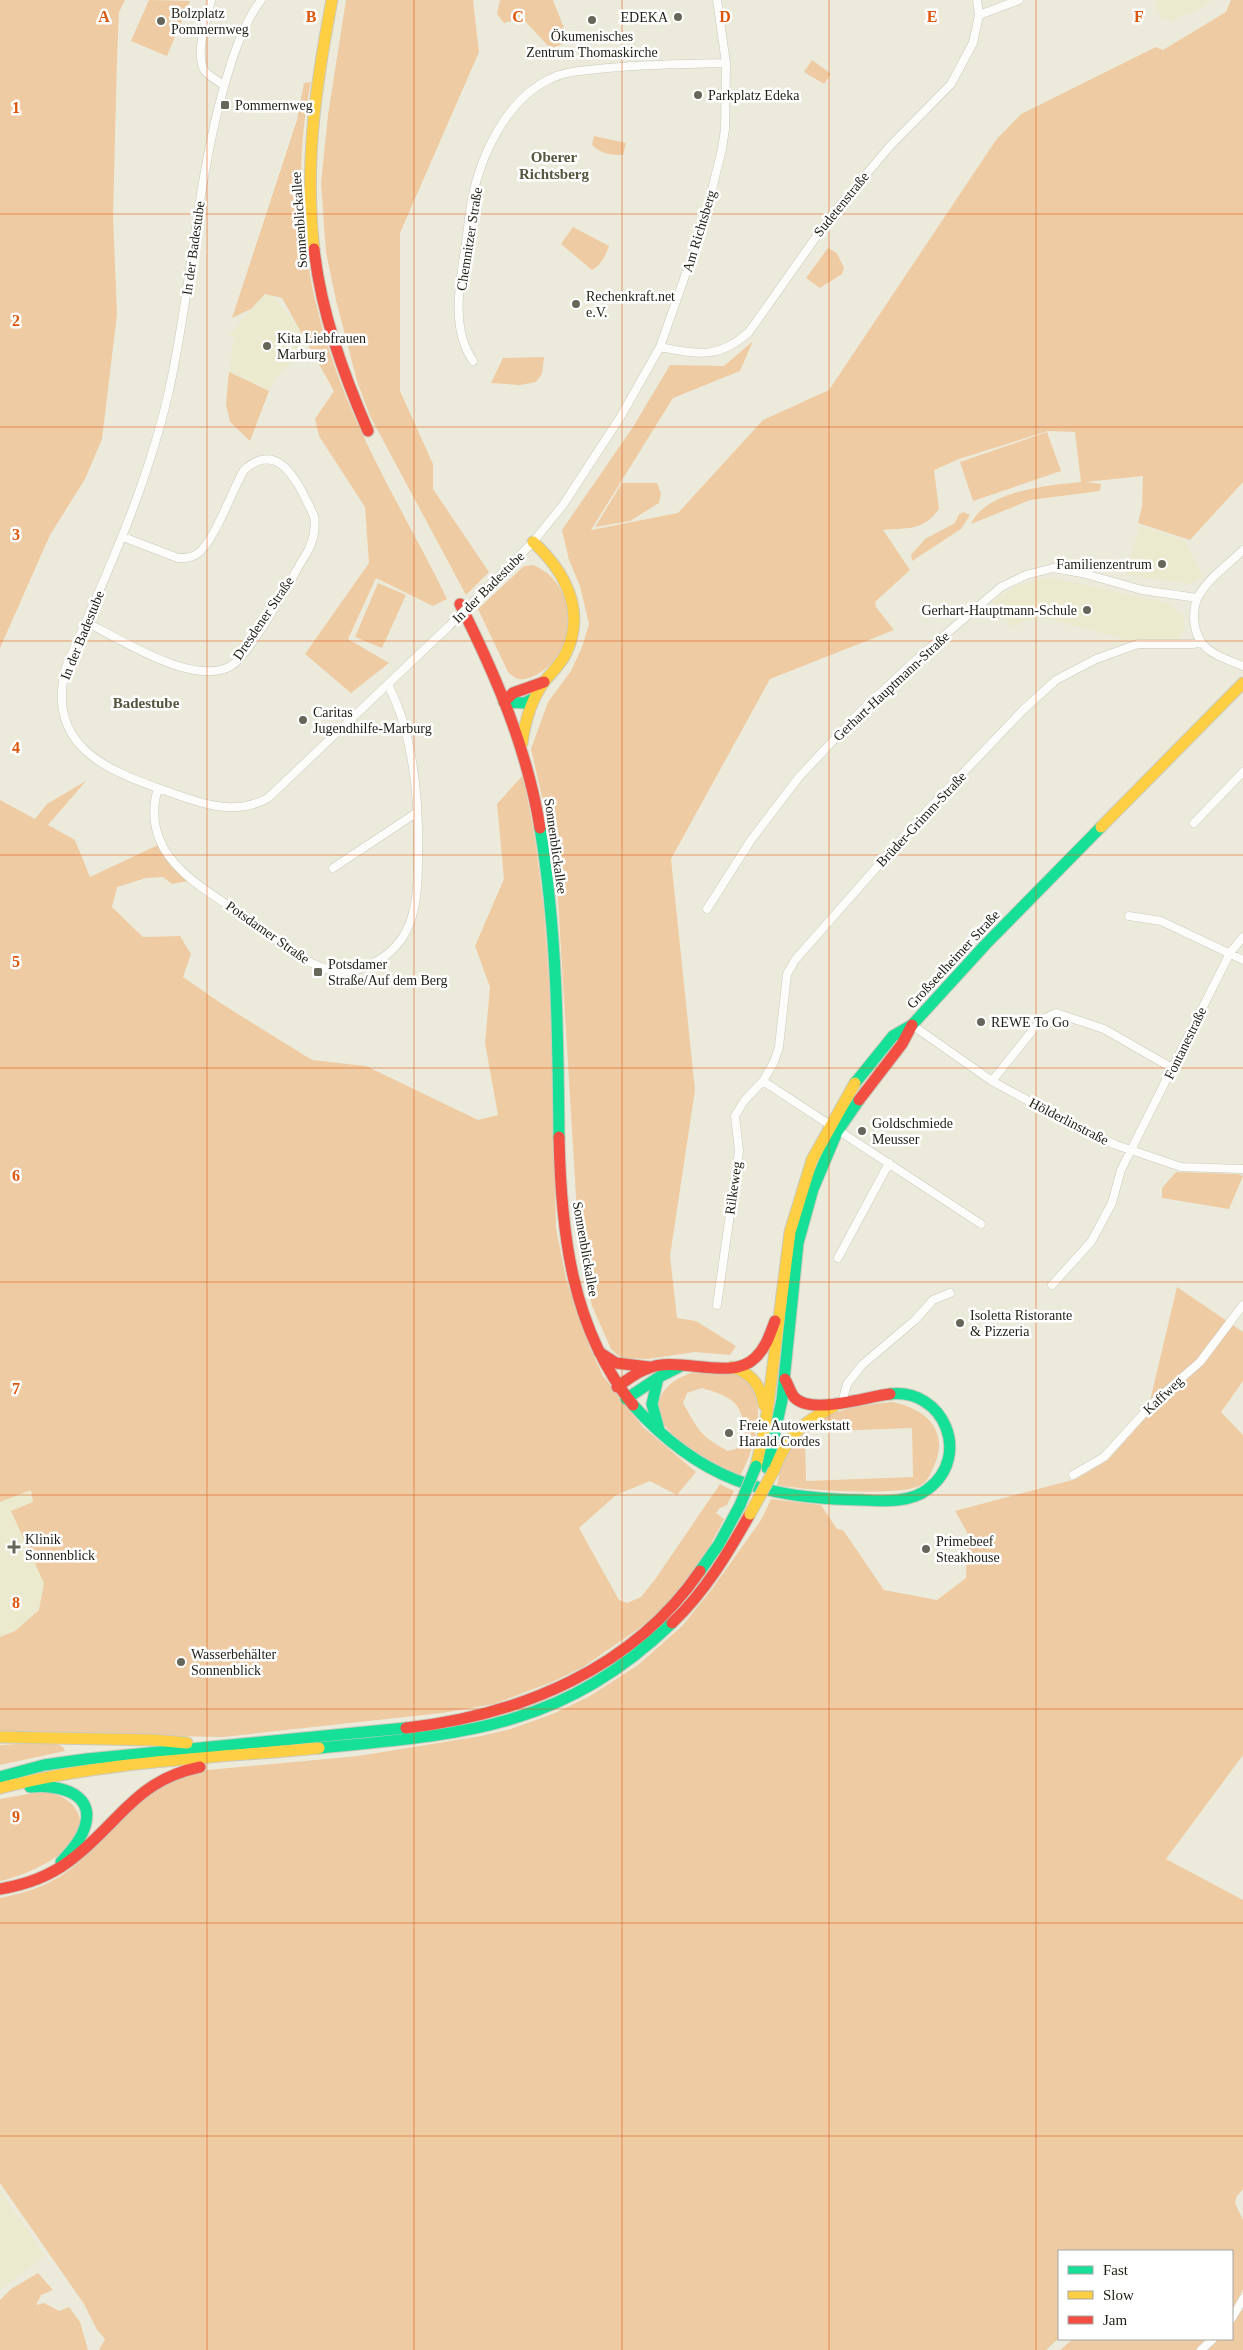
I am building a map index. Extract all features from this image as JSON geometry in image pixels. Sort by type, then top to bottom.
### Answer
[{"type":"main road","name":"Sonnenblickallee","points":[[332,0],[312,144],[311,224],[315,257],[328,321],[355,402],[368,431]]},
{"type":"main road","points":[[521,745],[526,719],[534,698],[544,682],[556,670],[571,643],[574,613],[572,596],[563,574],[546,553],[533,542]]},
{"type":"main road","name":"Sonnenblickallee","points":[[460,604],[487,659],[521,745],[531,782],[546,869],[558,1028],[562,1203],[565,1237],[579,1303],[598,1351],[617,1387],[660,1434],[704,1466],[742,1482],[780,1493],[861,1500],[899,1500],[924,1493],[940,1477],[950,1455],[950,1433],[942,1417],[930,1404],[910,1394],[894,1392],[842,1403]]},
{"type":"main road","points":[[504,702],[513,692],[544,682]]},
{"type":"main road","name":"Großseelheimer Straße","points":[[765,1428],[784,1268],[792,1224],[803,1184],[833,1129],[852,1088],[893,1036],[912,1025],[985,945],[1243,683]]},
{"type":"main road","points":[[504,702],[525,703],[534,698]]},
{"type":"main road","points":[[0,1788],[35,1779],[83,1771],[420,1738],[462,1731],[512,1720],[566,1700],[603,1680],[628,1663],[673,1624],[716,1572],[750,1514],[778,1425],[798,1243],[813,1189],[833,1129]]},
{"type":"main road","points":[[598,1351],[616,1362],[649,1367],[662,1365],[731,1366],[744,1364],[758,1355],[780,1308]]},
{"type":"main road","points":[[626,1399],[659,1376],[684,1365]]},
{"type":"main road","points":[[731,1366],[746,1372],[761,1390],[764,1399],[765,1468]]},
{"type":"main road","points":[[617,1387],[649,1367]]},
{"type":"main road","points":[[659,1376],[652,1392],[652,1408],[660,1434]]},
{"type":"main road","points":[[784,1379],[792,1397],[806,1406],[842,1403]]},
{"type":"main road","points":[[0,1777],[61,1762],[438,1723],[507,1709],[546,1695],[580,1679],[634,1642],[663,1616],[705,1568],[721,1543],[740,1505],[765,1468],[799,1426],[842,1403]]},
{"type":"main road","points":[[0,1737],[154,1740],[214,1746]]},
{"type":"main road","points":[[0,1889],[30,1882],[46,1875],[76,1856],[130,1800],[150,1784],[181,1770],[230,1764],[255,1755]]},
{"type":"main road","points":[[0,1793],[32,1787],[55,1786],[75,1794],[83,1804],[86,1818],[82,1835],[68,1854],[46,1875]]},
{"type":"street","points":[[211,0],[200,53],[204,70],[224,86]]},
{"type":"street","name":"In der Badestube","points":[[261,0],[254,10],[235,50],[208,151],[183,320],[168,396],[140,494],[62,681],[60,696],[66,722],[80,745],[99,763],[128,778],[210,806],[226,808],[259,804],[276,792],[388,685],[533,542]]},
{"type":"street","name":"Am Richtsberg","points":[[533,542],[586,471],[660,347],[704,222],[725,129],[726,64],[716,0]]},
{"type":"street","name":"Sudetenstraße","points":[[660,347],[696,354],[714,352],[733,345],[749,332],[828,220],[890,146],[951,84],[973,43],[979,15],[977,0]]},
{"type":"street","points":[[979,15],[1019,0]]},
{"type":"street","name":"Chemnitzer Straße","points":[[473,361],[464,348],[461,339],[459,287],[472,198],[490,145],[506,115],[529,91],[550,78],[569,72],[624,66],[726,64]]},
{"type":"street","name":"Dresdener Straße","points":[[86,622],[154,656],[182,667],[197,671],[221,670],[232,665],[242,655],[262,625],[308,549],[315,532],[314,516],[289,472],[277,461],[269,458],[252,462],[244,470],[208,543],[196,555],[178,558],[123,537]]},
{"type":"street","points":[[1243,550],[1197,598],[1194,616],[1195,631],[1200,642],[1218,656],[1243,666]]},
{"type":"street","name":"Gerhart-Hauptmann-Straße","points":[[707,909],[751,840],[799,777],[866,707],[955,626],[1001,588],[1026,575],[1053,568],[1082,573],[1142,590],[1197,598]]},
{"type":"street","name":"Brüder-Grimm-Straße","points":[[763,1081],[779,1047],[785,981],[795,960],[920,818],[1023,710],[1056,680],[1117,650],[1138,644],[1194,644],[1200,642]]},
{"type":"street","name":"Potsdamer Straße","points":[[158,788],[154,808],[158,834],[163,847],[180,869],[309,962],[338,972],[360,970],[396,948],[410,926],[418,886],[416,812],[410,754],[399,706],[388,685]]},
{"type":"street","points":[[1194,823],[1243,772]]},
{"type":"street","points":[[333,868],[416,812]]},
{"type":"street","points":[[1129,916],[1160,920],[1243,960]]},
{"type":"street","name":"Fontanestraße","points":[[1052,1285],[1091,1242],[1112,1202],[1121,1170],[1230,953],[1243,937]]},
{"type":"street","points":[[992,1080],[1041,1020],[1056,1013],[1104,1029],[1172,1068]]},
{"type":"street","name":"Hölderlinstraße","points":[[912,1025],[992,1080],[1078,1128],[1132,1151],[1181,1167],[1243,1169]]},
{"type":"street","points":[[763,1081],[833,1129],[889,1163],[934,1195],[981,1224]]},
{"type":"street","name":"Rilkeweg","points":[[717,1305],[739,1151],[735,1116],[744,1101],[763,1081]]},
{"type":"street","points":[[838,1258],[889,1163]]},
{"type":"street","points":[[842,1403],[847,1384],[862,1365],[916,1320],[933,1300],[950,1293]]},
{"type":"street","name":"Kaffweg","points":[[1073,1475],[1104,1457],[1154,1402],[1200,1362],[1243,1305]]},
{"type":"street","points":[[1233,2316],[1243,2299]]},
{"type":"street","points":[[1201,2350],[1212,2340]]},
{"type":"shaded area","points":[[0,0],[125,0],[119,12],[117,58],[113,216],[117,314],[102,439],[85,479],[50,535],[0,648]]},
{"type":"shaded area","name":"Bolzplatz Pommernweg","points":[[149,0],[190,1],[167,56],[131,41]]},
{"type":"shaded area","points":[[346,0],[473,0],[479,52],[400,233],[400,391],[433,464],[433,489],[489,572],[466,595],[370,416],[357,381],[326,252],[321,183],[328,115]]},
{"type":"shaded area","points":[[500,0],[553,0],[569,41],[551,49],[522,18],[504,23],[497,14]]},
{"type":"shaded area","points":[[1156,0],[1212,0],[1189,16],[1186,13],[1171,23],[1168,17],[1163,20],[1154,7],[1158,4]]},
{"type":"shaded area","points":[[1231,0],[1243,0],[1243,482],[1190,540],[1138,523],[1142,506],[1143,476],[1085,482],[1101,484],[1100,491],[1030,500],[971,524],[978,513],[1004,497],[1036,488],[1081,482],[1075,432],[1048,431],[959,459],[934,470],[939,509],[927,522],[914,527],[883,530],[910,570],[875,602],[876,607],[894,630],[770,679],[671,859],[695,1090],[670,1256],[677,1318],[696,1321],[736,1346],[730,1355],[695,1352],[648,1359],[621,1358],[611,1349],[592,1306],[579,1245],[558,900],[550,832],[531,749],[548,702],[571,671],[582,647],[589,624],[580,586],[569,560],[562,530],[633,427],[670,365],[724,366],[753,341],[740,371],[673,398],[591,530],[678,513],[763,420],[829,390],[996,140],[1021,114],[1156,47],[1163,50],[1226,12]]},
{"type":"shaded area","points":[[812,60],[831,74],[824,84],[804,72]]},
{"type":"shaded area","points":[[311,82],[304,126],[301,169],[302,212],[306,254],[325,338],[356,420],[447,599],[433,606],[376,578],[348,639],[389,663],[351,693],[305,654],[369,563],[365,507],[319,436],[315,419],[334,391],[282,298],[265,294],[251,309],[232,318],[297,120],[304,83]]},
{"type":"shaded area","points":[[594,136],[626,143],[623,155],[610,154],[599,150],[592,145]]},
{"type":"shaded area","points":[[573,227],[609,246],[603,260],[592,270],[561,244]]},
{"type":"shaded area","points":[[828,248],[837,253],[844,268],[842,274],[820,288],[806,278]]},
{"type":"shaded area","points":[[268,291],[310,340],[272,384],[269,391],[229,372],[234,338],[229,335]]},
{"type":"shaded area","points":[[544,357],[542,374],[536,382],[520,385],[491,383],[503,358]]},
{"type":"shaded area","points":[[229,372],[269,391],[250,441],[230,422],[226,404]]},
{"type":"shaded area","points":[[1047,432],[1061,471],[973,501],[960,462]]},
{"type":"shaded area","points":[[622,483],[657,483],[661,493],[659,503],[630,521],[595,527]]},
{"type":"shaded area","points":[[964,512],[970,515],[961,529],[912,561],[911,555],[925,539],[955,523],[959,514]]},
{"type":"shaded area","points":[[1139,525],[1184,540],[1203,576],[1190,584],[1126,575]]},
{"type":"shaded area","points":[[533,565],[548,574],[559,587],[566,603],[568,619],[566,636],[559,652],[549,666],[534,676],[520,679],[508,672],[478,609],[524,566]]},
{"type":"shaded area","name":"Gerhart-Hauptmann-Schule","points":[[1048,577],[1168,603],[1184,616],[1184,630],[1177,641],[1131,641],[1042,617],[1023,621],[1012,628],[992,602],[1016,586]]},
{"type":"shaded area","points":[[378,583],[406,595],[382,648],[355,637]]},
{"type":"shaded area","points":[[523,775],[535,838],[544,910],[551,1010],[556,1228],[566,1279],[591,1350],[603,1376],[643,1427],[696,1472],[677,1495],[650,1481],[616,1495],[579,1528],[619,1600],[627,1603],[641,1597],[656,1578],[720,1484],[734,1491],[727,1505],[720,1508],[716,1513],[724,1519],[704,1557],[688,1580],[667,1604],[641,1627],[583,1667],[552,1682],[494,1704],[442,1713],[223,1737],[0,1733],[0,1637],[15,1631],[39,1610],[44,1583],[11,1511],[33,1502],[31,1490],[0,1502],[0,800],[35,819],[47,804],[86,781],[48,825],[75,840],[90,877],[158,845],[188,881],[172,884],[163,877],[146,878],[117,887],[112,907],[143,937],[180,936],[191,954],[183,977],[222,1004],[312,1060],[366,1066],[478,1120],[498,1115],[485,1043],[490,987],[475,946],[504,879],[497,804]]},
{"type":"shaded area","points":[[1176,1172],[1238,1174],[1243,1176],[1229,1209],[1162,1198],[1162,1188]]},
{"type":"shaded area","points":[[1177,1287],[1243,1332],[1243,1381],[1221,1412],[1243,1435],[1243,1755],[1166,1859],[1243,1900],[1243,2189],[1237,2196],[1235,2203],[1243,2220],[1243,2289],[1233,2310],[1233,2250],[1058,2250],[1058,2339],[1046,2350],[99,2350],[105,2339],[97,2330],[84,2304],[0,2183],[0,1898],[42,1886],[61,1876],[79,1862],[147,1792],[171,1779],[207,1770],[358,1756],[481,1736],[511,1729],[555,1713],[590,1696],[638,1665],[682,1626],[712,1589],[761,1520],[771,1499],[821,1505],[837,1529],[843,1530],[884,1590],[937,1600],[966,1578],[967,1532],[955,1511],[1076,1479],[1108,1460],[1156,1406],[1150,1401]]},
{"type":"shaded area","points":[[703,1369],[740,1376],[752,1388],[757,1399],[757,1426],[754,1440],[740,1476],[715,1464],[686,1446],[663,1423],[658,1411],[660,1398],[672,1382]],"holes":[[[702,1388],[721,1394],[734,1402],[742,1415],[745,1435],[736,1449],[728,1451],[706,1437],[697,1427],[683,1403],[687,1393]]]},
{"type":"shaded area","points":[[893,1402],[916,1410],[925,1416],[937,1432],[939,1442],[938,1453],[930,1474],[921,1485],[910,1489],[874,1492],[807,1489],[777,1485],[781,1464],[786,1452],[795,1439],[806,1429],[818,1420],[832,1414],[877,1403]],"holes":[[[912,1428],[913,1477],[806,1481],[805,1432]]]},
{"type":"shaded area","name":"Klinik Sonnenblick","points":[[0,1452],[25,1469],[33,1502],[12,1511],[44,1583],[39,1610],[15,1631],[0,1637]]},
{"type":"shaded area","points":[[53,1742],[63,1747],[65,1751],[0,1765],[0,1745]]},
{"type":"shaded area","points":[[45,1791],[71,1803],[77,1811],[80,1824],[77,1836],[68,1848],[55,1858],[26,1873],[0,1881],[0,1799]]},
{"type":"shaded area","points":[[0,2190],[45,2256],[0,2290]]},
{"type":"shaded area","points":[[38,2273],[53,2290],[41,2295],[36,2305],[44,2303],[59,2311],[69,2307],[80,2322],[88,2350],[0,2350],[0,2300],[11,2289]]},
{"type":"shaded area","points":[[1243,2309],[1243,2350],[1204,2350],[1215,2340],[1233,2340],[1233,2320]]},
{"type":"shaded area","points":[[1072,2340],[1206,2340],[1196,2350],[1060,2350]]},
{"type":"traffic: fast","points":[[504,702],[525,703],[534,698]]},
{"type":"traffic: fast","points":[[855,1083],[893,1036],[912,1025],[985,945],[1101,827]]},
{"type":"traffic: fast","points":[[540,828],[546,866],[556,982],[559,1137]]},
{"type":"traffic: fast","points":[[767,1468],[782,1400],[798,1243],[813,1189],[837,1132],[859,1100]]},
{"type":"traffic: fast","points":[[626,1399],[659,1377],[679,1367]]},
{"type":"traffic: fast","points":[[658,1378],[652,1404],[659,1430]]},
{"type":"traffic: fast","points":[[633,1405],[683,1451],[709,1467],[736,1480],[764,1489],[794,1495],[827,1499],[888,1501],[913,1497],[928,1489],[941,1475],[948,1459],[950,1443],[946,1427],[937,1413],[925,1402],[909,1395],[890,1394]]},
{"type":"traffic: fast","points":[[740,1505],[756,1466]]},
{"type":"traffic: fast","points":[[700,1571],[719,1544],[740,1505]]},
{"type":"traffic: fast","points":[[319,1748],[420,1737],[465,1730],[508,1720],[550,1705],[590,1685],[631,1658],[672,1623]]},
{"type":"traffic: fast","points":[[0,1777],[44,1765],[87,1759],[406,1728]]},
{"type":"traffic: fast","points":[[30,1787],[53,1787],[65,1790],[74,1794],[82,1801],[86,1809],[86,1820],[82,1834],[61,1862]]},
{"type":"traffic: slow","points":[[314,249],[310,186],[313,124],[332,0]]},
{"type":"traffic: slow","points":[[522,743],[532,703],[539,689],[565,655],[574,623],[573,608],[563,579],[555,566],[533,542]]},
{"type":"traffic: slow","points":[[1101,827],[1243,683]]},
{"type":"traffic: slow","points":[[756,1466],[765,1428],[790,1232],[812,1160],[855,1083]]},
{"type":"traffic: slow","points":[[732,1367],[750,1376],[758,1386],[764,1405]]},
{"type":"traffic: slow","points":[[774,1470],[784,1448],[796,1432],[812,1419],[833,1407]]},
{"type":"traffic: slow","points":[[750,1514],[774,1470]]},
{"type":"traffic: slow","points":[[0,1737],[154,1740],[187,1743]]},
{"type":"traffic: slow","points":[[0,1788],[39,1779],[119,1766],[319,1748]]},
{"type":"traffic: jam","points":[[314,249],[317,273],[334,342],[368,431]]},
{"type":"traffic: jam","points":[[460,604],[486,658],[509,713],[527,769],[540,828]]},
{"type":"traffic: jam","points":[[504,702],[513,693],[544,682]]},
{"type":"traffic: jam","points":[[859,1100],[902,1044],[912,1025]]},
{"type":"traffic: jam","points":[[559,1137],[560,1173],[567,1243],[583,1311],[596,1344],[612,1375],[633,1405]]},
{"type":"traffic: jam","points":[[617,1387],[643,1370],[655,1366],[672,1364],[723,1368],[746,1364],[762,1350],[775,1321]]},
{"type":"traffic: jam","points":[[599,1352],[616,1363],[649,1367]]},
{"type":"traffic: jam","points":[[785,1379],[794,1397],[802,1402],[813,1405],[826,1405],[890,1394]]},
{"type":"traffic: jam","points":[[672,1623],[705,1585],[750,1514]]},
{"type":"traffic: jam","points":[[406,1728],[449,1722],[491,1712],[571,1681],[608,1660],[642,1635],[673,1605],[700,1571]]},
{"type":"traffic: jam","points":[[0,1889],[36,1880],[52,1872],[85,1848],[142,1794],[158,1783],[177,1774],[200,1767]]},
{"type":"place","name":"EDEKA","points":[[678,17]]},
{"type":"place","name":"Ökumenisches Zentrum Thomaskirche","points":[[592,20]]},
{"type":"place","name":"Bolzplatz Pommernweg","points":[[161,21]]},
{"type":"place","name":"Parkplatz Edeka","points":[[698,95]]},
{"type":"place","name":"Pommernweg","points":[[225,105]]},
{"type":"place","name":"Rechenkraft.net e.V.","points":[[576,304]]},
{"type":"place","name":"Kita Liebfrauen Marburg","points":[[267,346]]},
{"type":"place","name":"Familienzentrum","points":[[1162,564]]},
{"type":"place","name":"Gerhart-Hauptmann-Schule","points":[[1087,610]]},
{"type":"place","name":"Caritas Jugendhilfe-Marburg","points":[[303,720]]},
{"type":"place","name":"Potsdamer Straße/Auf dem Berg","points":[[318,972]]},
{"type":"place","name":"REWE To Go","points":[[981,1022]]},
{"type":"place","name":"Goldschmiede Meusser","points":[[862,1131]]},
{"type":"place","name":"Isoletta Ristorante & Pizzeria","points":[[960,1323]]},
{"type":"place","name":"Freie Autowerkstatt Harald Cordes","points":[[729,1433]]},
{"type":"place","name":"Klinik Sonnenblick","points":[[14,1547]]},
{"type":"place","name":"Primebeef Steakhouse","points":[[926,1549]]},
{"type":"place","name":"Wasserbehälter Sonnenblick","points":[[181,1662]]},
{"type":"district","name":"Oberer Richtsberg","points":[[554,166]]},
{"type":"district","name":"Badestube","points":[[146,703]]}]
